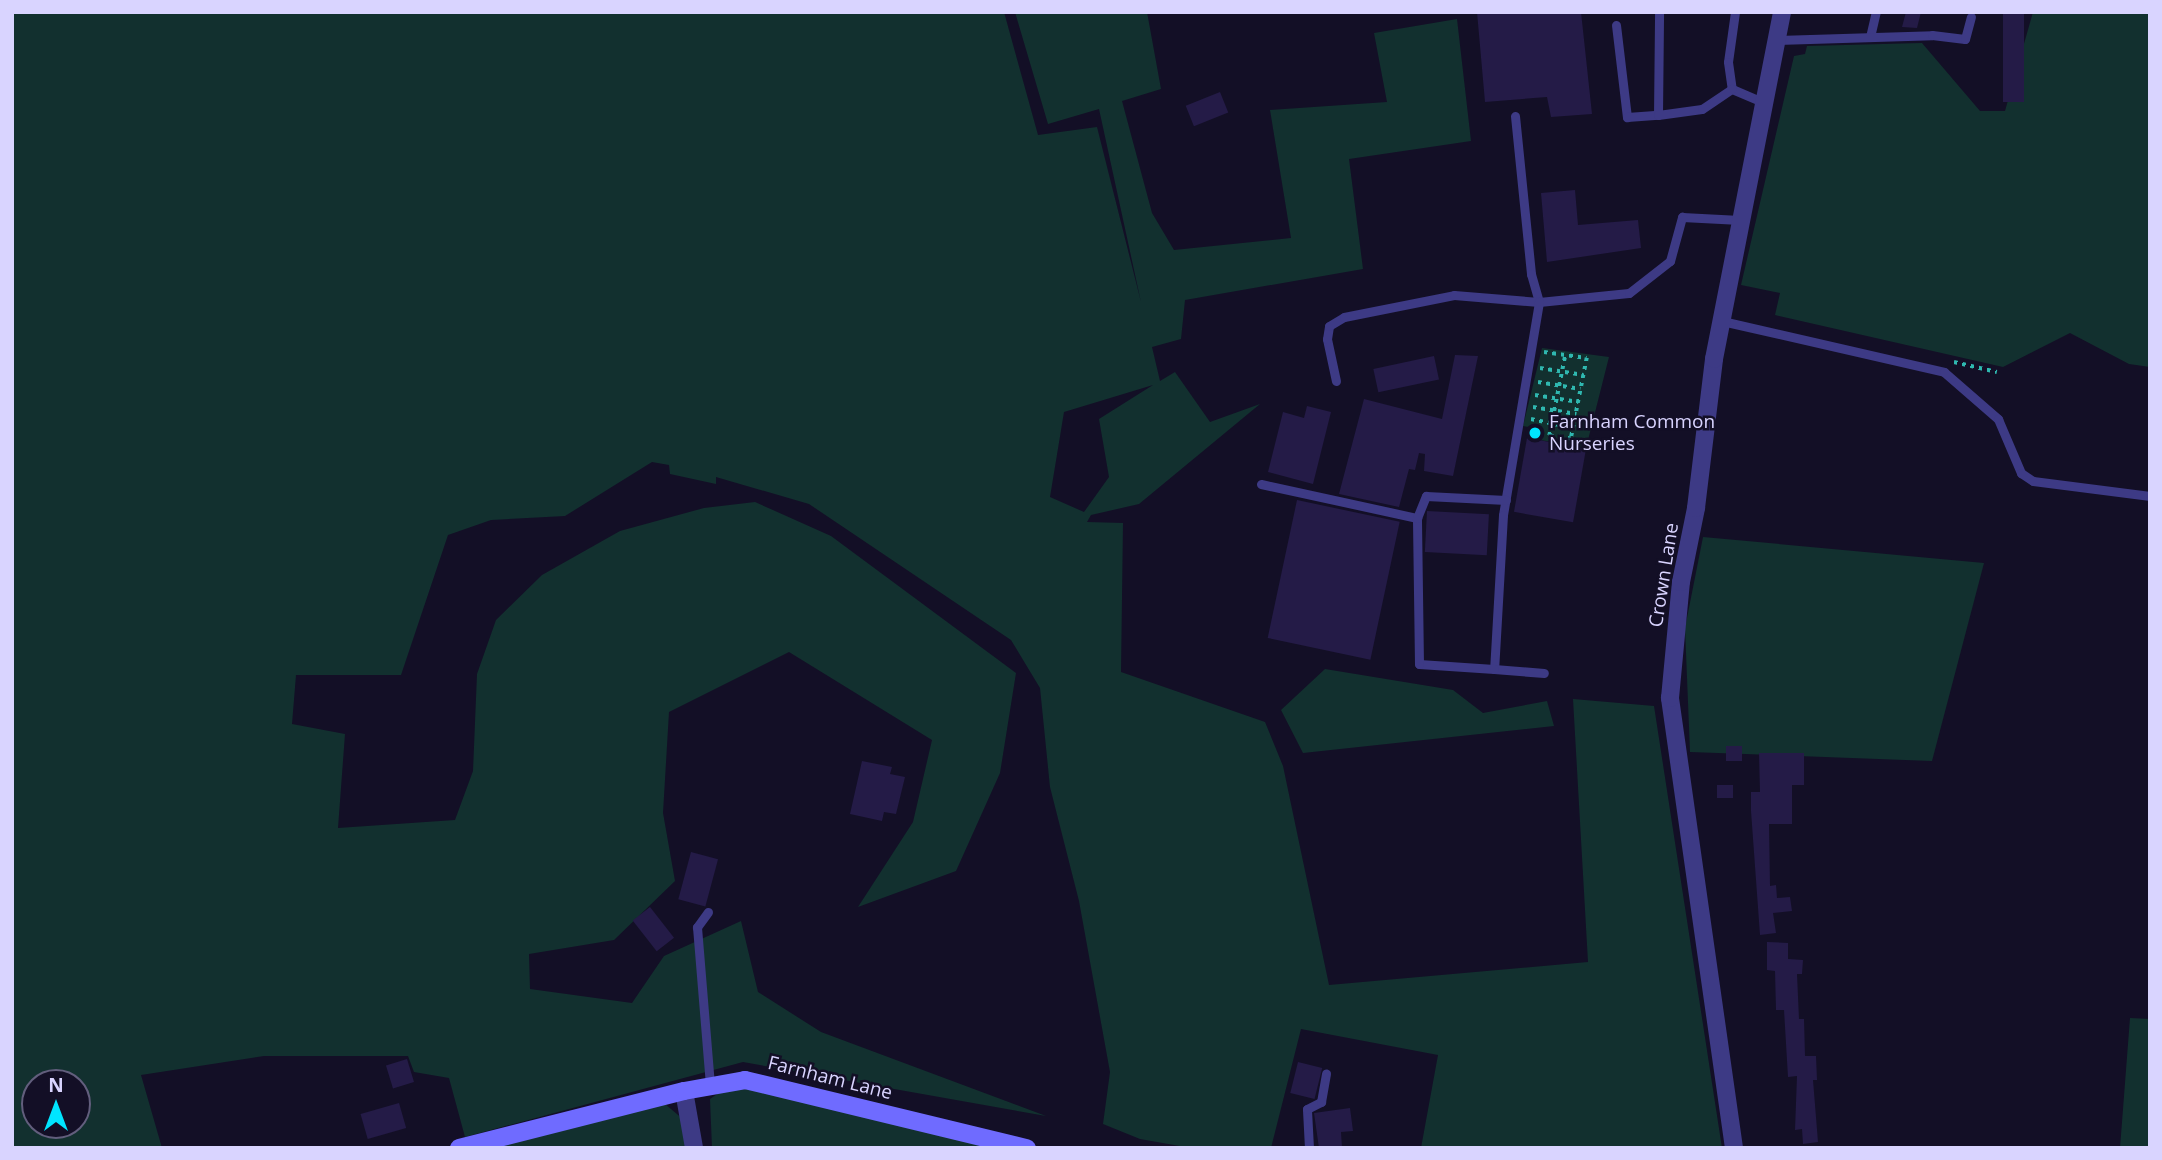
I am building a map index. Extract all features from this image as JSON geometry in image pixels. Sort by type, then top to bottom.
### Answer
[{"type":"street","name":"Crown Lane","points":[[1734,1148],[1670,698],[1681,582],[1696,509],[1722,321],[1782,12]]},
{"type":"street","name":"Farnham Lane","points":[[459,1148],[710,1085],[768,1083],[1027,1148]]},
{"type":"street","points":[[684,1091],[694,1148]]},
{"type":"lane","points":[[1658,115],[1659,12]]},
{"type":"lane","points":[[1732,89],[1728,62],[1735,12]]},
{"type":"lane","points":[[1870,37],[1876,12]]},
{"type":"lane","points":[[1777,40],[1932,35],[1965,39],[1971,17]]},
{"type":"lane","points":[[1616,24],[1627,117],[1702,110],[1732,89]]},
{"type":"lane","points":[[1732,89],[1765,103]]},
{"type":"lane","points":[[1494,669],[1498,555],[1539,302],[1531,274],[1515,116]]},
{"type":"lane","points":[[1336,382],[1326,340],[1329,326],[1343,317],[1454,295],[1539,302],[1629,293],[1670,261],[1682,217],[1740,220]]},
{"type":"lane","points":[[1722,321],[1944,372],[1998,419],[2021,473],[2034,481],[2150,496]]},
{"type":"lane","points":[[1261,484],[1417,518]]},
{"type":"lane","points":[[1506,500],[1426,496],[1417,518],[1419,664],[1544,673]]},
{"type":"lane","points":[[708,912],[697,927],[710,1085]]},
{"type":"lane","points":[[1308,1148],[1307,1109],[1321,1102],[1326,1073]]},
{"type":"path","points":[[1532,350],[1587,358],[1571,439],[1549,436],[1565,355]]},
{"type":"path","points":[[1540,368],[1584,375]]},
{"type":"path","points":[[1538,382],[1581,389]]},
{"type":"path","points":[[1535,395],[1578,402]]},
{"type":"path","points":[[1533,407],[1576,414]]},
{"type":"path","points":[[1531,421],[1573,428]]},
{"type":"green space","points":[[12,12],[1004,12],[1038,135],[1097,127],[1141,302],[1099,109],[1048,124],[1015,12],[1147,12],[1161,89],[1122,101],[1152,213],[1174,250],[1291,238],[1270,110],[1387,102],[1374,33],[1457,19],[1471,141],[1349,159],[1363,269],[1185,300],[1181,339],[1152,347],[1160,381],[1175,372],[1210,422],[1260,404],[1139,504],[1091,515],[1087,522],[1123,523],[1121,672],[1265,722],[1283,766],[1329,985],[1588,962],[1573,699],[1654,706],[1722,1148],[1421,1148],[1438,1055],[1301,1029],[1271,1148],[1191,1148],[1140,1139],[1103,1124],[1110,1072],[1079,901],[1050,787],[1040,688],[1011,640],[809,504],[716,477],[716,484],[670,474],[669,465],[652,462],[565,516],[491,520],[448,535],[401,675],[296,675],[292,724],[345,734],[338,828],[455,820],[473,771],[477,674],[496,620],[542,575],[620,531],[704,508],[755,502],[831,536],[1016,673],[1000,773],[956,871],[858,907],[913,822],[932,740],[789,652],[669,712],[663,813],[675,881],[614,940],[529,954],[530,989],[632,1003],[664,956],[741,921],[758,992],[821,1032],[1046,1116],[743,1062],[465,1137],[449,1078],[414,1072],[408,1056],[264,1056],[141,1075],[162,1148],[12,1148]],"holes":[[[1153,385],[1099,419],[1109,477],[1084,512],[1050,497],[1064,412]]]},
{"type":"green space","points":[[2033,12],[2150,12],[2150,367],[2129,364],[2070,333],[2003,367],[1775,315],[1780,293],[1741,285],[1794,56],[1805,54],[1807,46],[1922,43],[1980,111],[2005,111]]},
{"type":"green space","points":[[1542,348],[1609,357],[1586,448],[1540,440],[1541,429],[1523,426]]},
{"type":"green space","points":[[1703,537],[1984,563],[1932,761],[1690,752],[1685,628]]},
{"type":"green space","points":[[1325,669],[1453,690],[1483,713],[1547,701],[1554,726],[1303,753],[1281,710]]},
{"type":"green space","points":[[2130,1018],[2150,1019],[2150,1148],[2120,1148]]},
{"type":"green space","points":[[740,1086],[991,1148],[712,1148],[710,1099],[723,1090]]},
{"type":"green space","points":[[665,1104],[684,1120],[688,1148],[491,1148]]},
{"type":"building","points":[[1477,12],[1581,12],[1592,114],[1551,117],[1547,97],[1485,102]]},
{"type":"building","points":[[1906,12],[1921,12],[1917,28],[1902,27]]},
{"type":"building","points":[[2003,12],[2024,12],[2024,102],[2003,102]]},
{"type":"building","points":[[1220,92],[1228,112],[1194,126],[1186,106]]},
{"type":"building","points":[[1575,190],[1578,225],[1638,220],[1641,248],[1547,262],[1541,193]]},
{"type":"building","points":[[1455,355],[1478,356],[1453,476],[1424,471],[1425,454],[1419,453],[1415,470],[1409,469],[1399,507],[1339,494],[1364,399],[1442,419]]},
{"type":"building","points":[[1434,356],[1439,379],[1378,392],[1373,369]]},
{"type":"building","points":[[1307,406],[1331,412],[1313,484],[1268,472],[1283,412],[1304,418]]},
{"type":"building","points":[[1527,438],[1586,448],[1573,522],[1514,512]]},
{"type":"building","points":[[1297,500],[1400,522],[1370,660],[1268,638]]},
{"type":"building","points":[[1427,511],[1489,514],[1487,555],[1425,552]]},
{"type":"building","points":[[1726,746],[1742,746],[1742,761],[1726,761]]},
{"type":"building","points":[[1759,753],[1804,753],[1804,785],[1792,785],[1792,824],[1769,824],[1770,886],[1776,885],[1777,898],[1790,897],[1792,911],[1773,913],[1776,933],[1760,935],[1751,811],[1751,792],[1760,792]]},
{"type":"building","points":[[862,761],[892,767],[890,774],[905,777],[896,814],[884,812],[882,821],[850,814]]},
{"type":"building","points":[[1717,785],[1733,785],[1733,798],[1717,798]]},
{"type":"building","points":[[691,852],[718,859],[705,907],[678,899]]},
{"type":"building","points":[[650,907],[674,938],[657,951],[633,921]]},
{"type":"building","points":[[1767,942],[1788,943],[1788,959],[1803,960],[1802,974],[1797,974],[1799,1019],[1804,1019],[1805,1056],[1816,1056],[1817,1080],[1813,1080],[1818,1142],[1803,1144],[1802,1129],[1795,1130],[1797,1076],[1788,1077],[1784,1010],[1776,1010],[1775,971],[1767,970]]},
{"type":"building","points":[[407,1059],[414,1082],[393,1088],[386,1065]]},
{"type":"building","points":[[1298,1062],[1322,1068],[1315,1099],[1290,1093]]},
{"type":"building","points":[[399,1103],[406,1128],[368,1139],[361,1114]]},
{"type":"building","points":[[1350,1108],[1353,1131],[1341,1132],[1342,1148],[1319,1148],[1314,1113]]},
{"type":"place","name":"Farnham Common Nurseries","points":[[1535,433]]}]
